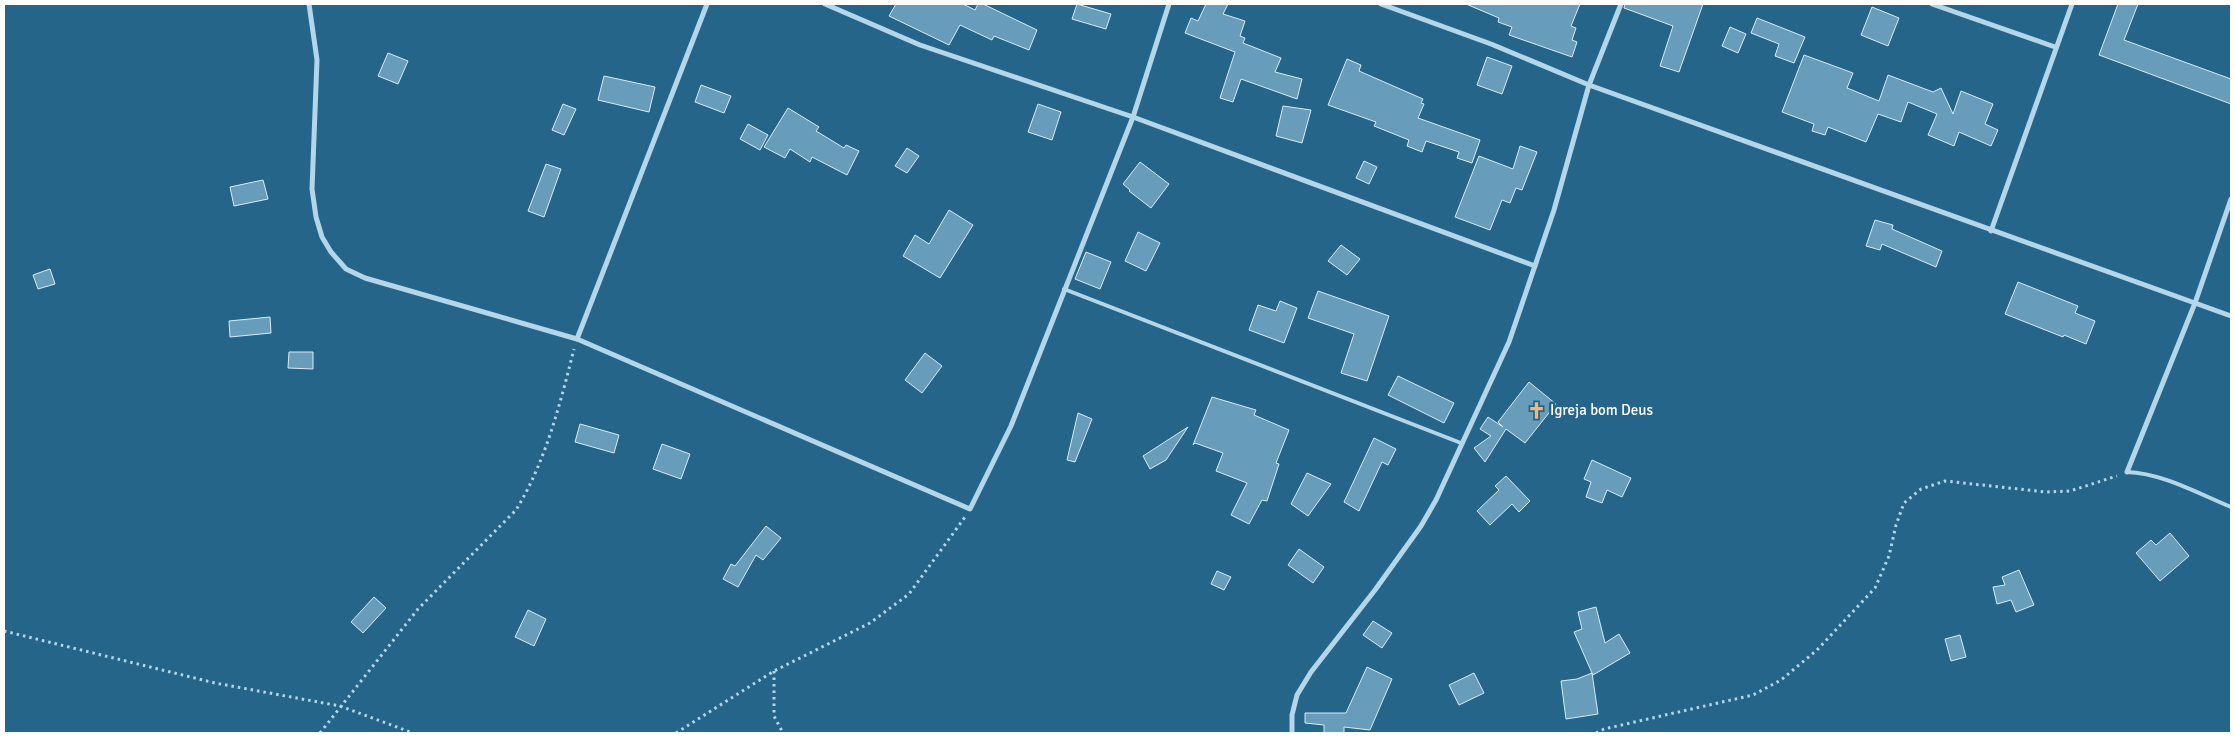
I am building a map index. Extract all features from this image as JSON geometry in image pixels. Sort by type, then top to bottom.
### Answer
[{"type":"street","points":[[309,4],[317,60],[312,190],[316,217],[322,237],[331,252],[346,269],[365,278],[577,338],[970,510],[1011,426],[1133,117],[1168,4]]},
{"type":"street","points":[[577,338],[707,4]]},
{"type":"street","points":[[825,4],[920,45],[1133,117],[1535,266]]},
{"type":"street","points":[[1381,4],[1491,44],[1589,85],[2231,316]]},
{"type":"street","points":[[1292,733],[1292,715],[1297,695],[1311,672],[1375,590],[1436,500],[1509,342],[1554,210],[1589,85],[1621,4]]},
{"type":"street","points":[[1932,4],[2055,47]]},
{"type":"street","points":[[1991,231],[2055,47],[2072,4]]},
{"type":"street","points":[[2127,472],[2195,303],[2231,199]]},
{"type":"lane","points":[[1064,289],[1461,443]]},
{"type":"lane","points":[[2127,472],[2142,473],[2159,478],[2231,507]]},
{"type":"path","points":[[320,733],[418,609],[516,510],[525,495],[552,428],[577,338]]},
{"type":"path","points":[[1596,733],[1604,729],[1753,695],[1781,680],[1817,650],[1875,588],[1889,556],[1896,525],[1904,503],[1920,489],[1944,481],[2046,492],[2070,491],[2127,472]]},
{"type":"path","points":[[676,733],[774,671],[870,623],[909,594],[970,510]]},
{"type":"path","points":[[4,631],[215,683],[340,706],[413,733]]},
{"type":"path","points":[[774,671],[774,716],[783,733]]},
{"type":"building","points":[[896,4],[963,4],[975,10],[978,4],[983,4],[1037,30],[1029,50],[994,36],[992,40],[960,25],[949,45],[889,16]]},
{"type":"building","points":[[1077,4],[1111,14],[1106,29],[1072,19]]},
{"type":"building","points":[[1206,4],[1228,4],[1223,14],[1245,21],[1240,36],[1245,38],[1243,43],[1281,58],[1275,72],[1302,79],[1297,99],[1241,79],[1233,102],[1220,98],[1235,52],[1185,33],[1191,18],[1198,21]]},
{"type":"building","points":[[1466,4],[1580,4],[1571,26],[1576,28],[1572,40],[1577,42],[1572,57],[1509,35],[1512,27],[1498,22],[1499,18]]},
{"type":"building","points":[[1625,4],[1703,4],[1679,72],[1660,66],[1673,26],[1624,8]]},
{"type":"building","points":[[2118,4],[2138,4],[2124,40],[2231,79],[2231,104],[2099,55]]},
{"type":"building","points":[[1872,7],[1899,18],[1888,46],[1861,35]]},
{"type":"building","points":[[1757,18],[1805,37],[1794,63],[1775,56],[1779,44],[1751,33]]},
{"type":"building","points":[[1730,27],[1746,34],[1738,53],[1722,46]]},
{"type":"building","points":[[388,53],[408,61],[398,84],[378,76]]},
{"type":"building","points":[[1804,55],[1853,73],[1847,88],[1879,101],[1888,75],[1933,92],[1941,88],[1953,114],[1961,91],[1993,104],[1985,124],[1998,130],[1991,146],[1959,132],[1954,146],[1928,135],[1937,114],[1908,102],[1901,122],[1878,114],[1866,142],[1828,127],[1825,135],[1812,131],[1814,124],[1782,112]]},
{"type":"building","points":[[1487,57],[1512,66],[1502,94],[1477,85]]},
{"type":"building","points":[[1347,59],[1361,65],[1359,71],[1423,99],[1421,103],[1424,104],[1418,118],[1480,140],[1472,163],[1457,158],[1459,152],[1426,141],[1422,152],[1407,146],[1409,140],[1374,126],[1376,122],[1328,105]]},
{"type":"building","points":[[604,76],[655,87],[649,112],[598,100]]},
{"type":"building","points":[[701,85],[731,96],[724,113],[695,102]]},
{"type":"building","points":[[563,104],[576,109],[564,135],[552,130]]},
{"type":"building","points":[[1038,104],[1061,112],[1052,140],[1028,132]]},
{"type":"building","points":[[1283,106],[1311,110],[1302,143],[1276,136]]},
{"type":"building","points":[[788,108],[819,127],[816,131],[844,148],[846,145],[859,151],[847,175],[812,157],[810,162],[790,149],[785,158],[764,147]]},
{"type":"building","points":[[748,124],[768,135],[760,150],[740,139]]},
{"type":"building","points":[[1520,146],[1537,152],[1522,190],[1516,188],[1510,203],[1502,200],[1490,230],[1455,217],[1479,156],[1513,169]]},
{"type":"building","points":[[907,148],[919,156],[907,173],[895,166]]},
{"type":"building","points":[[1364,161],[1377,167],[1369,184],[1356,178]]},
{"type":"building","points":[[1140,162],[1169,184],[1151,208],[1123,184]]},
{"type":"building","points":[[546,164],[561,169],[544,217],[528,211]]},
{"type":"building","points":[[263,180],[268,199],[234,206],[230,187]]},
{"type":"building","points":[[949,210],[973,225],[940,278],[903,256],[915,235],[929,244]]},
{"type":"building","points":[[1875,220],[1893,225],[1892,229],[1942,251],[1936,267],[1882,244],[1880,250],[1866,246]]},
{"type":"building","points":[[1138,232],[1160,243],[1146,271],[1125,261]]},
{"type":"building","points":[[1341,245],[1360,259],[1347,275],[1328,261]]},
{"type":"building","points":[[1086,252],[1111,262],[1100,289],[1075,279]]},
{"type":"building","points":[[50,269],[55,284],[38,289],[33,275]]},
{"type":"building","points":[[2018,282],[2078,306],[2075,313],[2095,321],[2086,344],[2005,314]]},
{"type":"building","points":[[1318,291],[1389,316],[1367,381],[1341,373],[1354,334],[1308,318]]},
{"type":"building","points":[[1280,301],[1297,308],[1284,343],[1249,330],[1258,305],[1276,311]]},
{"type":"building","points":[[270,317],[271,333],[230,337],[229,321]]},
{"type":"building","points":[[289,352],[313,352],[313,369],[288,368]]},
{"type":"building","points":[[925,353],[942,366],[922,393],[905,380]]},
{"type":"building","points":[[1398,376],[1454,403],[1444,423],[1388,395]]},
{"type":"building","points":[[1529,382],[1556,404],[1525,443],[1506,429],[1485,462],[1474,448],[1491,436],[1480,429],[1488,417],[1503,427],[1498,422]]},
{"type":"building","points":[[1212,397],[1256,410],[1254,415],[1289,430],[1276,463],[1279,464],[1267,501],[1262,500],[1249,524],[1231,515],[1247,483],[1216,471],[1223,453],[1195,443],[1193,445]]},
{"type":"building","points":[[1078,413],[1092,419],[1075,462],[1067,460]]},
{"type":"building","points":[[580,424],[619,435],[614,453],[575,442]]},
{"type":"building","points":[[1188,427],[1166,460],[1150,469],[1143,456]]},
{"type":"building","points":[[1374,438],[1396,449],[1388,465],[1382,462],[1359,511],[1344,502]]},
{"type":"building","points":[[662,444],[690,454],[681,479],[653,469]]},
{"type":"building","points":[[1592,460],[1631,478],[1622,497],[1607,490],[1602,503],[1586,497],[1591,482],[1584,479]]},
{"type":"building","points":[[1307,473],[1331,484],[1308,516],[1291,504]]},
{"type":"building","points":[[1506,476],[1530,501],[1519,512],[1512,504],[1490,525],[1477,511],[1499,490],[1495,486]]},
{"type":"building","points":[[766,526],[781,538],[763,560],[756,555],[738,587],[723,579],[731,564],[735,566]]},
{"type":"building","points":[[2170,533],[2189,556],[2160,581],[2136,553],[2151,540],[2156,545]]},
{"type":"building","points":[[1299,549],[1324,567],[1313,583],[1288,565]]},
{"type":"building","points":[[2019,570],[2034,605],[2016,612],[2011,600],[1997,604],[1993,587],[2005,585],[2002,577]]},
{"type":"building","points":[[1217,571],[1231,577],[1224,590],[1211,584]]},
{"type":"building","points":[[374,597],[386,608],[363,633],[351,622]]},
{"type":"building","points":[[1596,607],[1605,643],[1619,634],[1630,653],[1593,675],[1574,632],[1582,629],[1578,612]]},
{"type":"building","points":[[528,610],[546,619],[534,646],[515,637]]},
{"type":"building","points":[[1373,621],[1392,633],[1382,648],[1363,635]]},
{"type":"building","points":[[1960,635],[1966,657],[1951,661],[1945,639]]},
{"type":"building","points":[[1367,667],[1392,679],[1370,730],[1344,727],[1344,733],[1324,733],[1324,725],[1305,723],[1305,713],[1346,713]]},
{"type":"building","points":[[1474,673],[1484,693],[1459,705],[1449,685]]},
{"type":"building","points":[[1592,673],[1598,714],[1566,719],[1561,681],[1577,679]]},
{"type":"place","name":"Igreja bom Deus","points":[[1536,410]]}]
